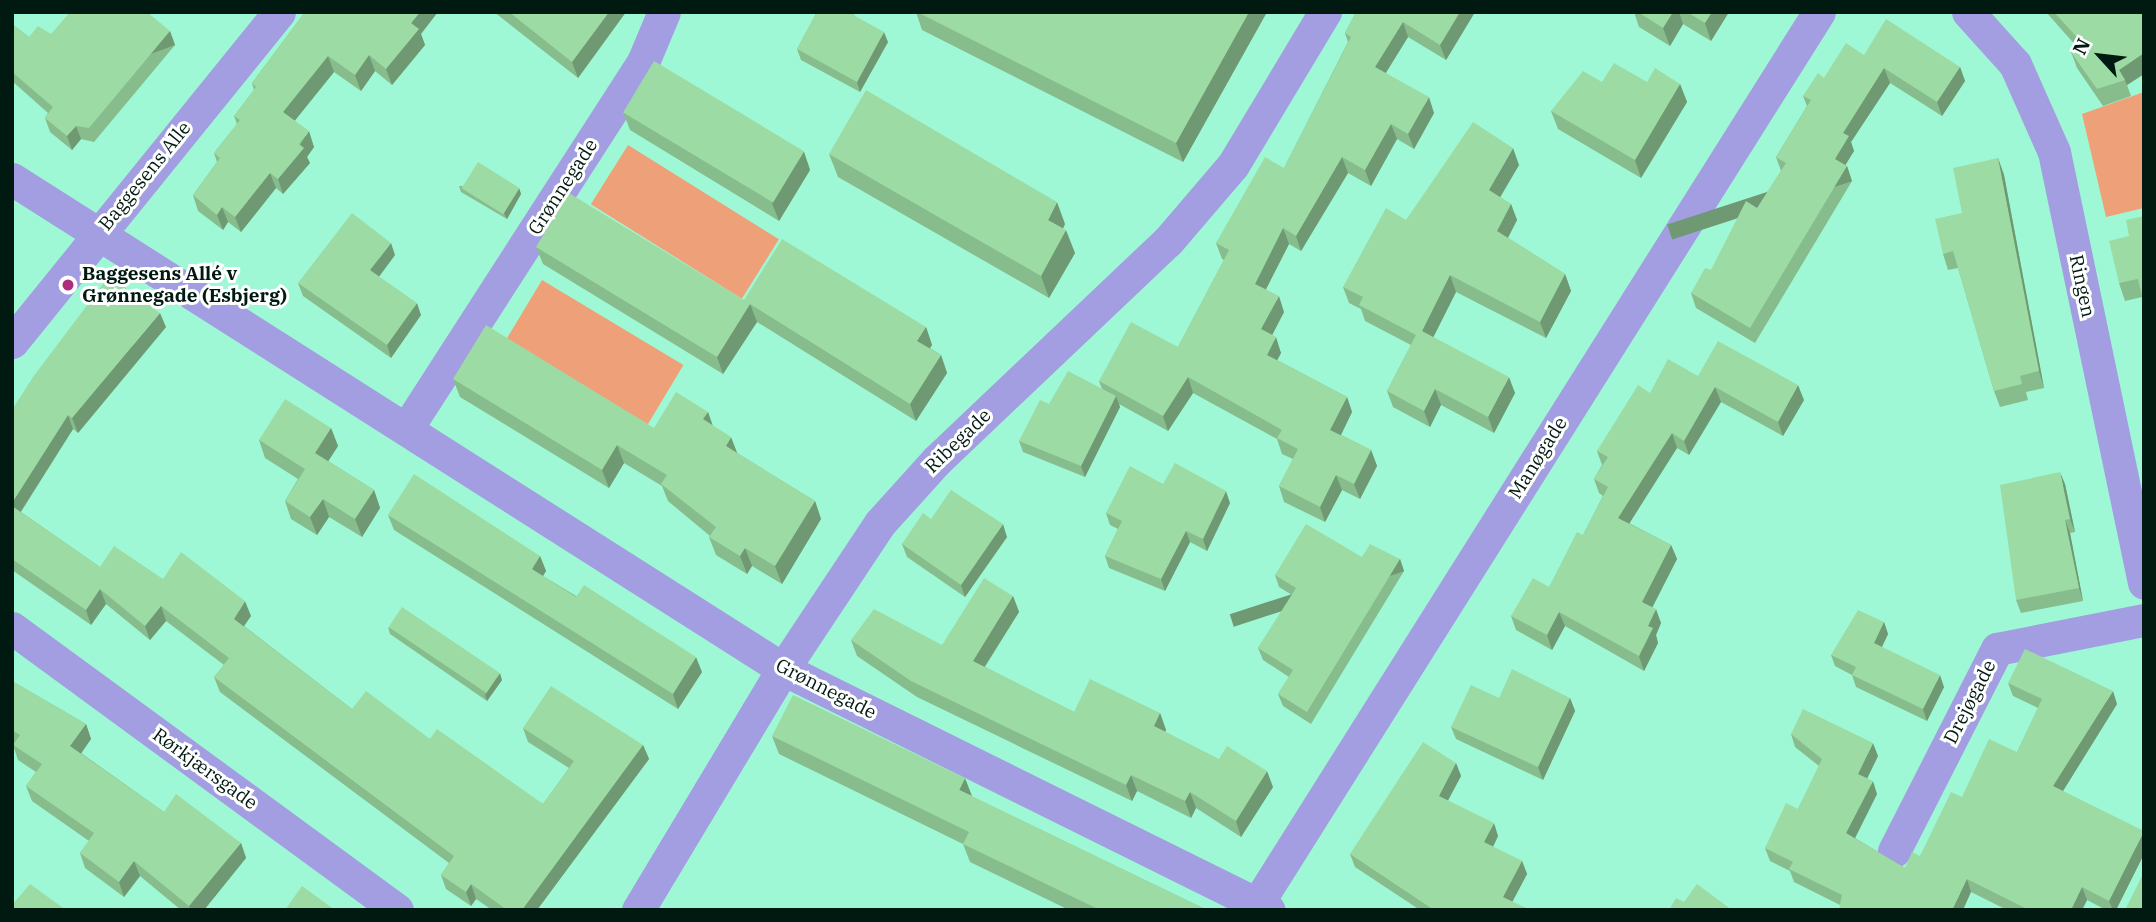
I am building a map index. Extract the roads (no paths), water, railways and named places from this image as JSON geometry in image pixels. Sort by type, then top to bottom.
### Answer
[{"type":"street","name":"Baggesens Alle","points":[[12,342],[279,12]]},
{"type":"street","name":"Grønnegade","points":[[407,428],[643,62],[664,12]]},
{"type":"street","name":"Ribegade","points":[[638,910],[783,669],[880,523],[937,460],[1168,241],[1233,165],[1325,12]]},
{"type":"street","name":"Manøgade","points":[[1263,907],[1819,12]]},
{"type":"street","name":"Ringen","points":[[1968,12],[2015,64],[2054,152],[2144,583]]},
{"type":"street","name":"Grønnegade","points":[[12,179],[783,669],[1263,907]]},
{"type":"street","name":"Drejøgade","points":[[1894,851],[1997,649],[2144,620]]},
{"type":"street","name":"Rørkjærsgade","points":[[12,628],[397,910]]},
{"type":"place","name":"Baggesens Allé v Grønnegade (Esbjerg)","points":[[68,285]]}]
